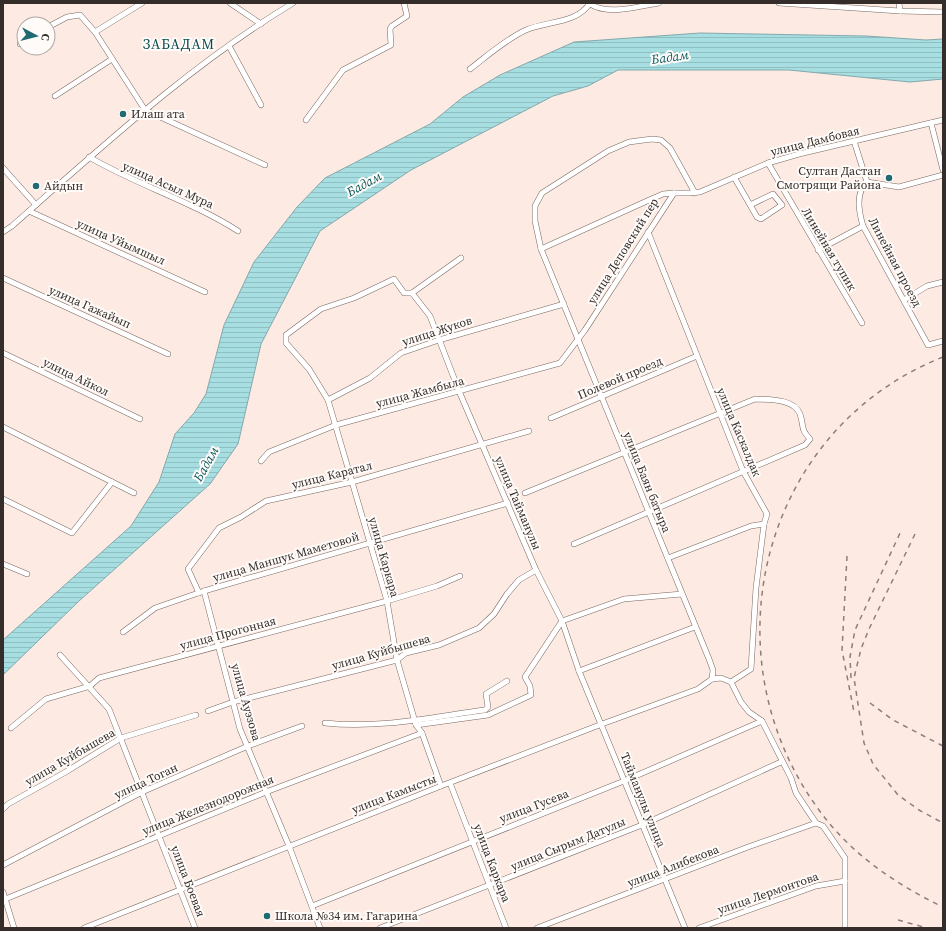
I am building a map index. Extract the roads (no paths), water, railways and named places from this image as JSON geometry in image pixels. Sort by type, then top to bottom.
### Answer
[{"type":"street","points":[[95,32],[142,3]]},
{"type":"street","points":[[230,3],[260,24]]},
{"type":"street","points":[[3,232],[165,92],[260,24],[293,3]]},
{"type":"street","points":[[306,120],[343,70],[391,45],[390,29],[407,16],[404,3]]},
{"type":"street","points":[[470,69],[494,50],[526,30],[578,15],[590,3],[597,9],[606,10],[659,3]]},
{"type":"street","points":[[780,3],[900,11],[943,12]]},
{"type":"street","points":[[899,3],[900,11]]},
{"type":"street","points":[[56,22],[68,17],[80,15],[95,32],[145,110],[266,165]]},
{"type":"street","points":[[229,46],[261,105]]},
{"type":"street","points":[[55,96],[112,59]]},
{"type":"street","name":"улица Дамбовая","points":[[695,193],[768,163],[943,120]]},
{"type":"street","points":[[931,123],[943,170]]},
{"type":"street","name":"улица Баян батыра","points":[[695,193],[670,148],[662,140],[652,139],[629,142],[608,151],[542,193],[535,206],[535,221],[541,250],[626,453],[696,627],[713,670],[712,679]]},
{"type":"street","points":[[854,141],[867,182],[899,187],[943,175]]},
{"type":"street","name":"улица Асыл Мура","points":[[89,157],[116,172],[217,218],[238,231]]},
{"type":"street","name":"Линейная тупик","points":[[768,163],[862,323]]},
{"type":"street","points":[[3,168],[36,205]]},
{"type":"street","points":[[734,177],[750,205],[757,217],[761,218],[782,205],[774,194],[750,205]]},
{"type":"street","name":"Линейная проезд","points":[[867,182],[862,186],[859,203],[859,212],[863,226],[928,345],[943,342]]},
{"type":"street","points":[[541,250],[662,194],[674,193]]},
{"type":"street","name":"улица Деповский пер","points":[[579,339],[674,193],[695,193]]},
{"type":"street","name":"улица Уйымшыл","points":[[29,211],[205,292]]},
{"type":"street","points":[[818,250],[863,226]]},
{"type":"street","name":"улица Каскалдак","points":[[648,232],[743,471],[767,514],[764,524],[756,588],[751,669],[731,682]]},
{"type":"street","points":[[412,293],[460,258]]},
{"type":"street","name":"улица Гажайып","points":[[3,278],[168,354]]},
{"type":"street","name":"улица Тайманулы","points":[[286,343],[286,335],[320,309],[354,298],[394,279],[404,293],[412,293],[430,316],[536,570],[562,621],[579,671],[602,724]]},
{"type":"street","points":[[904,300],[927,286],[943,282]]},
{"type":"street","name":"улица Жуков","points":[[328,400],[370,378],[401,353],[439,340],[564,304]]},
{"type":"street","name":"улица Жамбыла","points":[[261,461],[269,452],[336,425],[560,363],[579,339]]},
{"type":"street","name":"улица Каркара","points":[[286,343],[310,369],[328,400],[387,601],[397,660],[414,719],[416,725],[422,732],[441,786]]},
{"type":"street","name":"улица Айкол","points":[[3,353],[140,419]]},
{"type":"street","name":"Полевой проезд","points":[[551,418],[697,356]]},
{"type":"street","points":[[525,493],[755,399],[779,400],[796,408],[800,414],[802,431],[810,439],[805,445],[574,544]]},
{"type":"street","points":[[3,427],[134,493]]},
{"type":"street","name":"улица Каратал","points":[[202,592],[188,569],[219,528],[241,517],[266,501],[352,482],[529,431]]},
{"type":"street","points":[[3,498],[72,533],[112,482]]},
{"type":"street","name":"улица Маншук Маметовой","points":[[123,632],[155,608],[202,592],[508,503]]},
{"type":"street","points":[[668,558],[751,526],[764,524]]},
{"type":"street","points":[[3,564],[27,574]]},
{"type":"street","name":"улица Куйбышева","points":[[208,711],[233,702],[397,660],[406,653],[439,645],[479,628],[494,614],[506,594],[519,580],[536,570]]},
{"type":"street","name":"улица Прогонная","points":[[10,728],[46,699],[90,686],[99,678],[387,601],[437,586],[460,576]]},
{"type":"street","name":"улица Ауэзова","points":[[202,592],[220,645],[240,729],[289,846],[320,928]]},
{"type":"street","points":[[416,725],[488,715],[531,695],[530,686],[525,677],[562,621],[624,599],[682,594]]},
{"type":"street","points":[[579,671],[696,627]]},
{"type":"street","name":"улица Боевая","points":[[60,655],[90,686],[109,709],[195,928]]},
{"type":"street","points":[[712,679],[721,678],[731,682],[748,712],[762,721],[796,793],[816,823],[823,826],[845,858],[845,928]]},
{"type":"street","name":"улица Камысты","points":[[84,928],[441,786],[698,689],[712,679]]},
{"type":"street","points":[[325,723],[349,726],[485,710],[488,707],[486,694],[507,680]]},
{"type":"street","name":"улица Куйбышева","points":[[3,808],[121,738],[196,715]]},
{"type":"street","name":"улица Гусева","points":[[312,906],[472,841],[624,782],[762,721]]},
{"type":"street","name":"Тайманулы улица","points":[[602,724],[624,782],[685,928]]},
{"type":"street","name":"улица Тоган","points":[[3,865],[142,792],[248,746],[302,726]]},
{"type":"street","name":"улица Железнодорожная","points":[[4,900],[266,792],[422,732]]},
{"type":"street","name":"улица Сырым Датулы","points":[[380,928],[491,886],[642,825],[781,762]]},
{"type":"street","name":"улица Каркара","points":[[450,783],[506,928]]},
{"type":"street","name":"улица Алибекова","points":[[537,928],[748,847],[816,823]]},
{"type":"street","name":"улица Лермонтова","points":[[699,928],[816,886],[845,881]]},
{"type":"street","points":[[3,892],[4,900],[14,928]]},
{"type":"water","name":"Бадам","points":[[700,33],[866,36],[926,40],[943,39],[943,79],[910,82],[789,70],[618,70],[588,86],[553,96],[411,170],[320,231],[261,344],[238,444],[210,484],[79,601],[3,675],[3,640],[131,526],[159,482],[175,434],[194,413],[206,394],[224,325],[254,262],[297,207],[325,178],[430,124],[463,97],[500,75],[574,42]]},
{"type":"railway","points":[[943,357],[881,391],[831,436],[794,491],[770,552],[760,618],[765,684],[784,749],[819,810],[845,840],[875,866],[891,878],[943,907]]},
{"type":"railway","points":[[851,678],[850,657],[855,630],[901,531]]},
{"type":"railway","points":[[915,534],[869,629],[861,649],[854,678],[864,743],[873,764],[898,795],[919,810],[943,823]]},
{"type":"railway","points":[[847,556],[842,650],[854,712]]},
{"type":"railway","points":[[870,703],[893,720],[943,746]]},
{"type":"railway","points":[[898,920],[927,928]]},
{"type":"place","name":"Илаш ата","points":[[123,114]]},
{"type":"place","name":"Султан Дастан Смотрящи Района","points":[[889,178]]},
{"type":"place","name":"Айдын","points":[[36,186]]},
{"type":"place","name":"Школа №34 им. Гагарина","points":[[267,916]]},
{"type":"district","name":"ЗАБАДАМ","points":[[179,44]]}]
